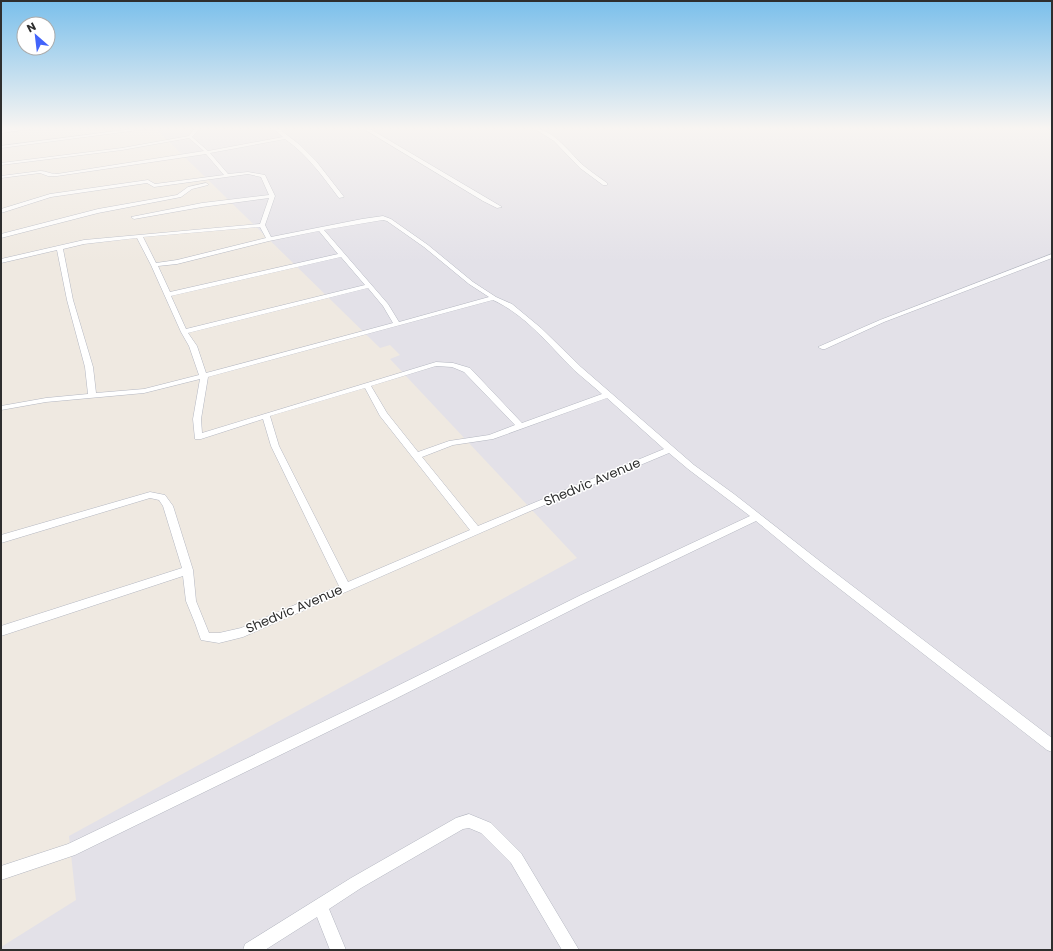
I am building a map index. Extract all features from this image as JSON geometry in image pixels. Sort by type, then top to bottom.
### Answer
[{"type":"street","points":[[1,177],[29,173]]},
{"type":"street","points":[[45,173],[48,176],[68,173]]},
{"type":"street","points":[[1,210],[50,196],[141,182],[148,181],[154,186],[245,173]]},
{"type":"street","points":[[250,173],[263,176],[272,196],[262,225],[270,239]]},
{"type":"street","points":[[323,173],[341,197]]},
{"type":"street","points":[[442,173],[499,208]]},
{"type":"street","points":[[590,173],[604,184]]},
{"type":"street","points":[[1,236],[98,211],[179,196],[190,188],[213,181],[218,177]]},
{"type":"street","points":[[134,217],[202,205],[272,196]]},
{"type":"street","points":[[154,265],[184,260],[270,239],[320,229],[383,218],[389,220],[426,246],[471,283],[494,298],[510,305],[539,329],[578,370],[691,467],[1052,746]]},
{"type":"street","points":[[1,261],[84,242],[262,225]]},
{"type":"street","points":[[320,229],[386,305],[397,325]]},
{"type":"street","points":[[139,236],[154,265],[184,332],[193,346],[204,376],[197,419],[198,437],[266,414],[436,364],[467,370],[521,426]]},
{"type":"street","points":[[60,248],[70,300],[89,367],[92,396]]},
{"type":"street","points":[[167,295],[341,255]]},
{"type":"street","points":[[822,347],[882,321],[1052,256]]},
{"type":"street","points":[[184,332],[370,286]]},
{"type":"street","points":[[1,408],[46,400],[144,391],[494,298]]},
{"type":"street","points":[[367,385],[383,414],[476,531]]},
{"type":"street","points":[[416,456],[452,443],[490,436],[607,395]]},
{"type":"street","points":[[266,414],[275,446],[345,587]]},
{"type":"street","name":"Shedvic Avenue","points":[[1,539],[150,495],[162,497],[168,506],[188,570],[191,601],[201,623],[205,637],[219,638],[243,632],[345,587],[671,449]]},
{"type":"street","points":[[1,873],[70,850],[380,701],[584,598],[757,517]]},
{"type":"street","points":[[1,631],[188,570]]},
{"type":"street","points":[[251,950],[356,883],[462,823],[469,822],[486,828],[516,858],[571,950]]},
{"type":"street","points":[[320,906],[338,950]]},
{"type":"shaded area","points":[[201,173],[1052,173],[1052,950],[1,950],[1,947],[76,900],[69,836],[577,558],[390,359],[400,355],[390,345],[380,348]]}]
